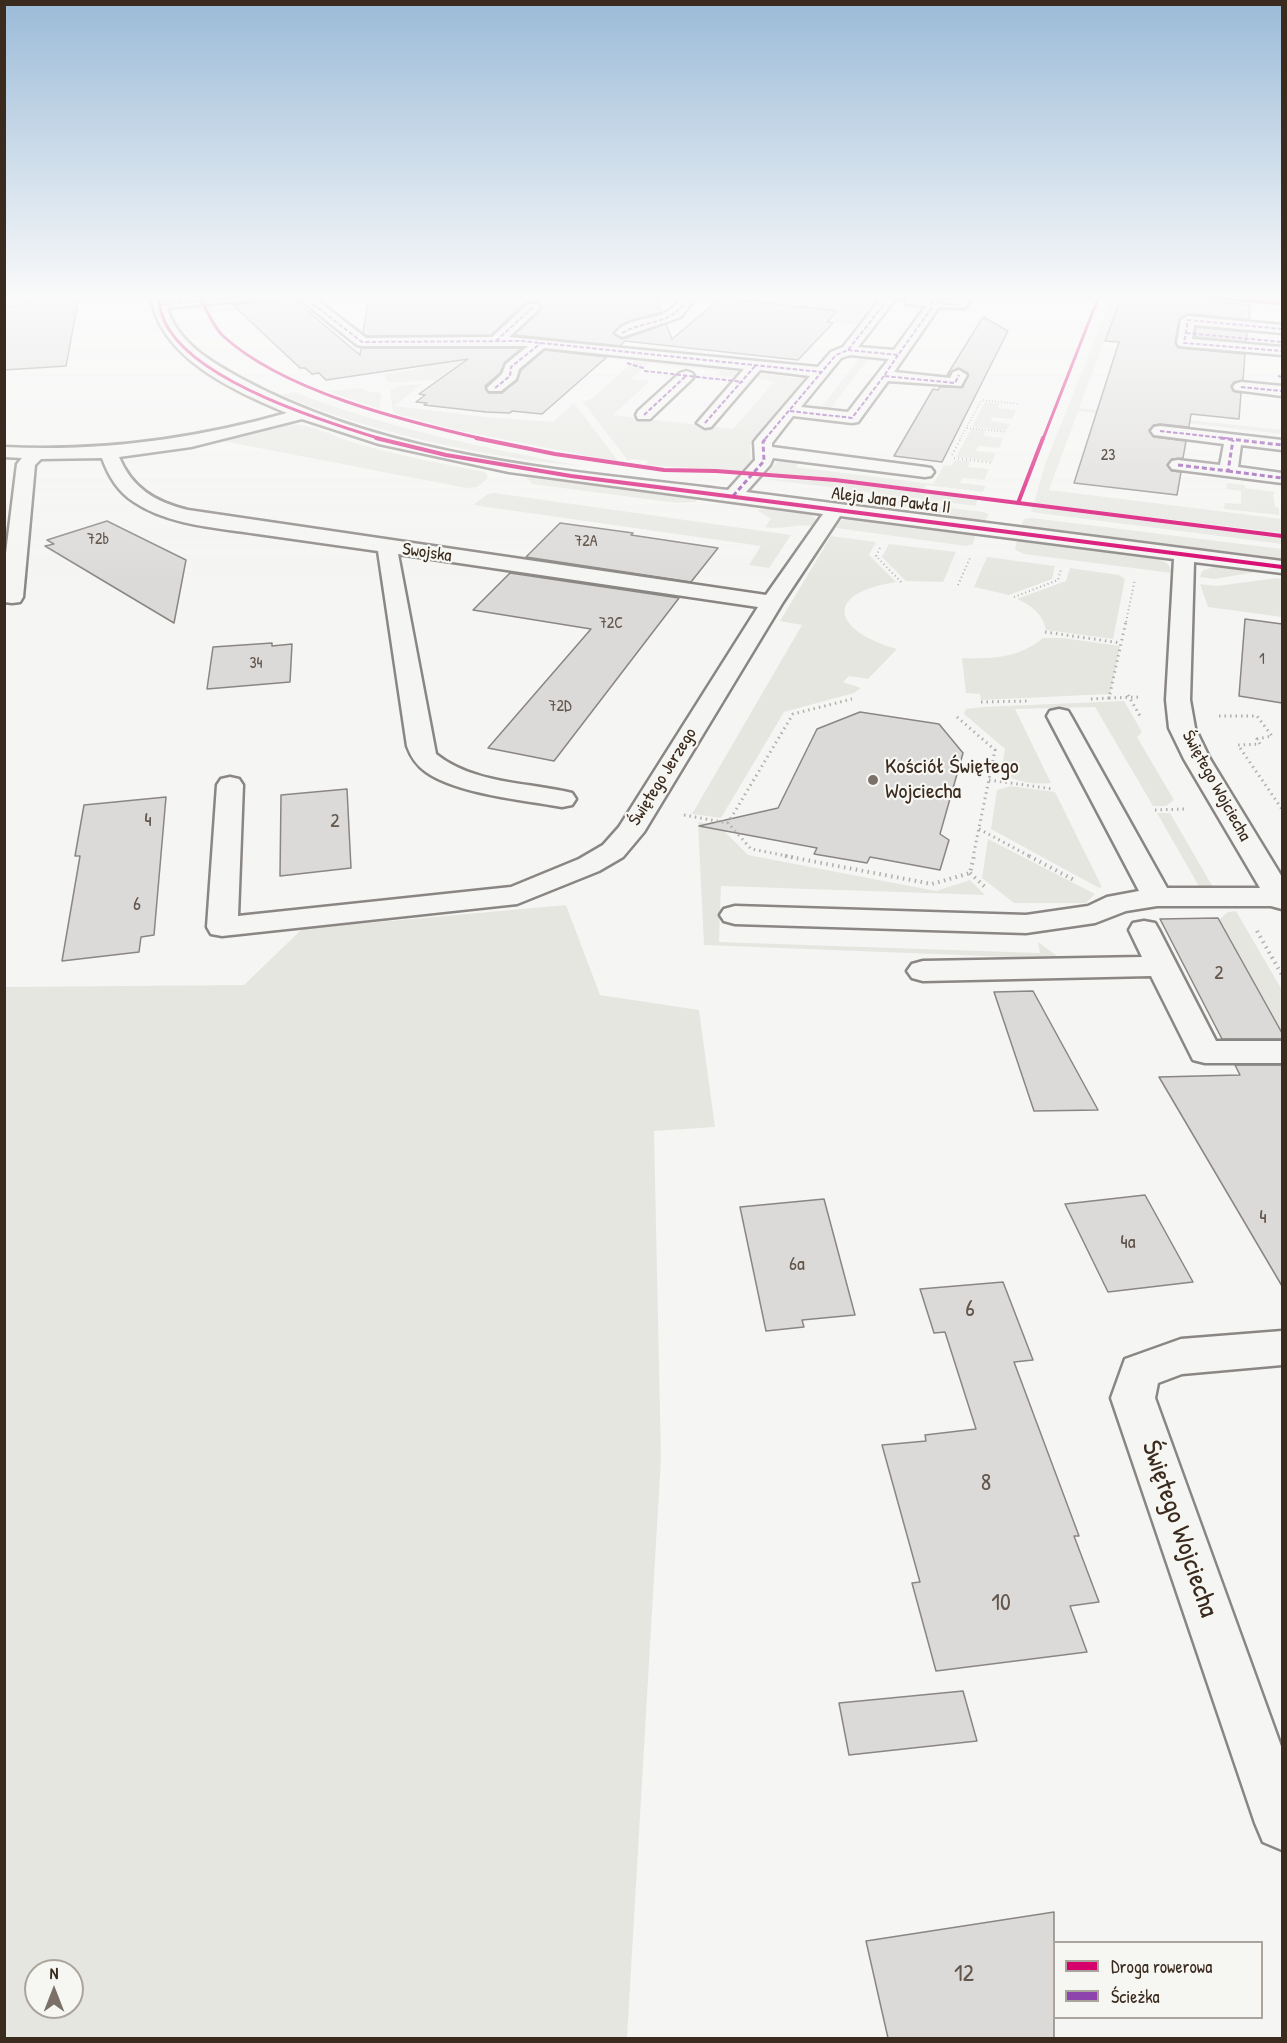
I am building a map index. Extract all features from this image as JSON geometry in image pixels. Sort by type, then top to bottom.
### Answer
[{"type":"street","name":"Aleja Jana Pawła II","points":[[252,391],[301,414],[409,446],[494,463],[835,510],[1282,567]]},
{"type":"street","points":[[644,415],[669,391]]},
{"type":"street","points":[[705,423],[734,391]]},
{"type":"street","points":[[733,496],[764,461],[763,442],[806,391]]},
{"type":"street","points":[[790,411],[852,418],[872,391]]},
{"type":"street","points":[[4,452],[35,455],[109,454],[210,439],[301,414]]},
{"type":"street","points":[[1160,431],[1282,445]]},
{"type":"street","points":[[1228,471],[1233,440]]},
{"type":"street","points":[[763,451],[926,471]]},
{"type":"street","name":"Swojska","points":[[109,454],[112,466],[130,491],[150,505],[224,523],[772,602]]},
{"type":"street","points":[[12,597],[26,464],[35,455]]},
{"type":"street","points":[[494,463],[522,485],[532,489]]},
{"type":"street","points":[[1178,465],[1282,478]]},
{"type":"street","points":[[683,509],[772,501]]},
{"type":"street","name":"Świętego Jerzego","points":[[230,785],[222,927],[517,895],[589,865],[613,851],[630,832],[772,602],[835,510]]},
{"type":"street","points":[[387,548],[420,746],[426,760],[445,772],[472,781],[562,799]]},
{"type":"street","name":"Świętego Wojciecha","points":[[1185,555],[1178,700],[1182,728],[1197,759],[1281,899]]},
{"type":"street","points":[[1048,708],[1157,897]]},
{"type":"street","points":[[735,915],[1026,924],[1095,914],[1118,903],[1157,897],[1281,899]]},
{"type":"street","points":[[1144,930],[1205,1052],[1282,1052]]},
{"type":"street","points":[[923,971],[1162,966]]},
{"type":"street","name":"Świętego Wojciecha","points":[[1282,1348],[1181,1357],[1140,1372],[1133,1398],[1282,1822]]},
{"type":"path","points":[[981,400],[951,458],[992,463]]},
{"type":"path","points":[[967,428],[1006,432]]},
{"type":"path","points":[[880,547],[876,556],[901,582]]},
{"type":"path","points":[[958,585],[972,551]]},
{"type":"path","points":[[1014,597],[1058,580],[1063,563]]},
{"type":"path","points":[[1081,699],[1109,698],[1136,572]]},
{"type":"path","points":[[1045,632],[1121,643]]},
{"type":"path","points":[[852,699],[793,714],[728,823],[751,849],[932,884],[970,873]]},
{"type":"path","points":[[981,702],[1048,708]]},
{"type":"path","points":[[1180,715],[1257,716],[1272,736],[1257,739],[1260,744],[1238,745],[1282,809]]},
{"type":"path","points":[[957,717],[995,750],[970,873]]},
{"type":"path","points":[[989,780],[1053,789]]},
{"type":"path","points":[[979,829],[1118,903]]},
{"type":"path","points":[[970,873],[986,888]]},
{"type":"shaded area","points":[[328,391],[381,393],[380,409]]},
{"type":"shaded area","points":[[390,391],[413,391],[394,406],[485,417],[553,422],[574,403],[619,462],[456,430],[393,413]]},
{"type":"shaded area","points":[[600,391],[639,391],[613,415],[733,429],[766,391],[795,391],[750,444],[751,461],[741,471],[645,465],[648,461],[631,459],[628,461],[583,402],[593,398]]},
{"type":"shaded area","points":[[834,391],[844,391],[831,408],[848,411],[803,407],[821,408]]},
{"type":"shaded area","points":[[1074,391],[1085,391],[1079,408],[1282,430],[1282,434],[1078,411],[1049,490],[1282,519],[1282,533],[1034,503],[1045,464]]},
{"type":"shaded area","points":[[294,392],[364,416],[436,436],[582,466],[507,457],[390,432],[281,395]]},
{"type":"shaded area","points":[[985,402],[999,403],[998,408],[1016,410],[1012,419],[992,417],[991,421],[1010,424],[1006,431],[972,427]]},
{"type":"shaded area","points":[[289,424],[307,426],[391,452],[486,472],[488,478],[477,487],[466,488],[223,441]]},
{"type":"shaded area","points":[[971,429],[985,431],[984,436],[1003,438],[999,448],[978,446],[976,451],[996,453],[992,462],[956,457]]},
{"type":"shaded area","points":[[800,460],[796,467],[933,484],[944,465],[951,466],[955,460],[970,461],[968,467],[989,469],[984,480],[962,478],[960,483],[986,486],[983,492],[926,485],[924,489],[825,477],[767,473],[777,462]]},
{"type":"shaded area","points":[[526,477],[685,497],[696,500],[696,502],[677,503],[532,484]]},
{"type":"shaded area","points":[[765,479],[824,481],[978,500],[975,506]]},
{"type":"shaded area","points":[[1227,483],[1276,492],[1273,494],[1275,507],[1279,508],[1279,515],[1224,509],[1225,503],[1241,504],[1241,491],[1226,489]]},
{"type":"shaded area","points":[[495,493],[791,535],[769,568],[749,565],[761,546],[473,505],[488,494]]},
{"type":"shaded area","points":[[898,501],[989,514],[985,521],[975,520],[896,505]]},
{"type":"shaded area","points":[[1032,507],[1282,538],[1282,544],[1031,512]]},
{"type":"shaded area","points":[[776,508],[810,513],[816,519],[812,526],[765,527],[771,519],[757,510]]},
{"type":"shaded area","points":[[850,518],[976,534],[973,544],[966,546],[836,528],[840,521]]},
{"type":"shaded area","points":[[1032,518],[1282,549],[1282,560],[1021,526],[1024,519]]},
{"type":"shaded area","points":[[831,536],[876,542],[869,555],[896,582],[856,595],[847,604],[845,613],[849,623],[860,633],[897,649],[868,679],[849,676],[843,682],[861,688],[854,693],[784,712],[721,818],[692,814],[802,625],[780,621]]},
{"type":"shaded area","points":[[1017,539],[1153,558],[1167,563],[1172,573],[1024,554],[1015,550]]},
{"type":"shaded area","points":[[889,544],[956,552],[943,582],[906,581],[882,557]]},
{"type":"shaded area","points":[[987,557],[1055,566],[1052,579],[1009,595],[974,587]]},
{"type":"shaded area","points":[[1216,566],[1262,571],[1214,579],[1200,577],[1202,571]]},
{"type":"shaded area","points":[[1070,568],[1119,575],[1125,579],[1113,639],[1046,630],[1036,611],[1017,599],[1066,581]]},
{"type":"shaded area","points":[[1282,579],[1282,617],[1208,607],[1200,584],[1217,586]]},
{"type":"shaded area","points":[[1043,638],[1063,638],[1120,646],[1110,694],[981,700],[980,694],[966,693],[962,658],[1005,656],[1025,650]]},
{"type":"shaded area","points":[[1124,701],[1142,732],[1137,737],[1174,800],[1166,806],[1153,806],[1095,707],[1015,709],[1051,783],[1045,784],[1019,781],[1001,773],[1005,749],[964,714],[966,709],[982,707]]},
{"type":"shaded area","points":[[1011,786],[1055,792],[1102,887],[1099,888],[991,829],[997,790]]},
{"type":"shaded area","points":[[1157,813],[1170,813],[1214,889],[1201,890]]},
{"type":"shaded area","points":[[698,822],[719,826],[748,855],[936,891],[970,880],[985,895],[721,886],[719,942],[1040,953],[1038,942],[1061,959],[704,945]]},
{"type":"shaded area","points":[[988,839],[1095,894],[1086,903],[1014,903],[982,878]]},
{"type":"shaded area","points":[[566,905],[600,995],[699,1010],[715,1127],[654,1131],[661,1458],[627,2038],[5,2038],[5,987],[244,985],[302,929]]},
{"type":"shaded area","points":[[1236,911],[1282,990],[1282,1041],[1223,1041],[1212,1020],[1274,1018],[1219,920],[1228,912]]},
{"type":"building","points":[[423,391],[568,391],[542,414],[512,411],[510,413],[486,412],[424,405],[427,403],[416,402],[425,395],[419,394]]},
{"type":"building","points":[[932,391],[978,391],[942,462],[894,456]]},
{"type":"building","points":[[1103,391],[1241,393],[1239,419],[1191,414],[1189,427],[1160,424],[1154,425],[1149,430],[1154,437],[1186,441],[1183,458],[1172,459],[1167,465],[1172,471],[1181,472],[1177,495],[1074,483]]},
{"type":"building","points":[[107,521],[186,560],[174,623],[45,546],[54,544],[47,540]]},
{"type":"building","points":[[560,523],[718,548],[691,582],[526,557]]},
{"type":"building","points":[[510,573],[679,598],[554,761],[488,748],[591,629],[473,610]]},
{"type":"building","points":[[1245,619],[1282,624],[1282,703],[1239,696]]},
{"type":"building","points":[[272,643],[272,646],[292,644],[290,682],[207,689],[213,647]]},
{"type":"building","name":"Kościół Świętego Wojciecha","points":[[860,712],[939,724],[963,753],[940,834],[949,840],[940,870],[870,857],[867,863],[814,854],[817,848],[699,826],[778,808],[817,729]]},
{"type":"building","points":[[347,789],[351,868],[280,876],[281,795]]},
{"type":"building","points":[[166,797],[154,935],[141,937],[139,952],[62,961],[80,856],[75,856],[84,805]]},
{"type":"building","points":[[1218,918],[1282,1033],[1282,1039],[1222,1039],[1160,919]]},
{"type":"building","points":[[1033,991],[1098,1110],[1034,1111],[994,992]]},
{"type":"building","points":[[1235,1065],[1282,1065],[1282,1286],[1159,1077],[1240,1075]]},
{"type":"building","points":[[1145,1195],[1193,1282],[1108,1292],[1065,1204]]},
{"type":"building","points":[[824,1199],[855,1315],[802,1320],[804,1327],[766,1331],[740,1207]]},
{"type":"building","points":[[1003,1282],[1033,1360],[1014,1362],[1079,1536],[1074,1536],[1099,1602],[1070,1606],[1087,1652],[936,1671],[912,1583],[920,1582],[882,1445],[926,1441],[925,1435],[976,1429],[945,1332],[934,1333],[920,1289]]},
{"type":"building","points":[[963,1691],[977,1741],[849,1755],[839,1703]]},
{"type":"building","points":[[1054,1912],[1054,2038],[888,2038],[866,1941]]},
{"type":"marked path","points":[[644,415],[669,391]]},
{"type":"marked path","points":[[705,423],[733,391]]},
{"type":"marked path","points":[[733,496],[764,461],[763,442],[806,391]]},
{"type":"marked path","points":[[790,411],[852,418],[872,391]]},
{"type":"marked path","points":[[1160,431],[1282,445]]},
{"type":"marked path","points":[[1178,465],[1228,471],[1233,440]]},
{"type":"marked path","points":[[1228,471],[1282,478]]},
{"type":"cycle path","points":[[253,391],[325,422],[385,440],[446,455],[509,466],[571,476],[1282,567]]},
{"type":"cycle path","points":[[321,391],[404,420],[481,439],[618,464],[664,470],[716,471],[835,480],[1282,536]]},
{"type":"cycle path","points":[[1018,503],[1062,391]]},
{"type":"place","name":"Kościół Świętego Wojciecha","points":[[873,780]]}]
